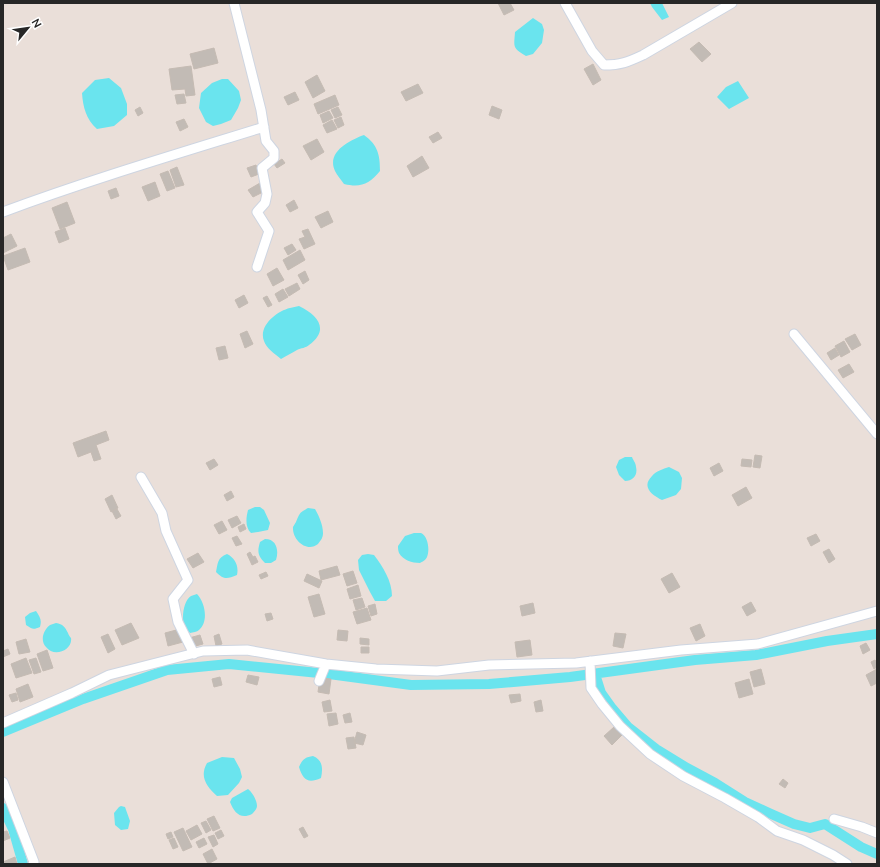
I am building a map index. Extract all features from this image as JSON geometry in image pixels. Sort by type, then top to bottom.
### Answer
[{"type":"street","points":[[234,3],[261,110],[266,141],[274,151],[274,158],[262,168],[267,194],[265,203],[257,212],[268,231],[257,267]]},
{"type":"street","points":[[565,3],[592,51],[604,64],[617,64],[643,55],[732,3]]},
{"type":"street","points":[[3,212],[28,202],[125,170],[264,127]]},
{"type":"street","points":[[794,334],[877,434]]},
{"type":"street","points":[[141,477],[162,513],[166,530],[188,580],[173,599],[178,622],[194,654]]},
{"type":"street","points":[[3,723],[109,675],[204,651],[247,650],[326,664],[376,669],[436,671],[489,665],[576,663],[681,650],[758,644],[877,611]]},
{"type":"street","points":[[590,661],[591,688],[620,726],[650,754],[683,776],[758,817],[777,831],[803,840],[847,864]]},
{"type":"street","points":[[318,681],[326,664]]},
{"type":"street","points":[[3,782],[34,862],[33,864]]},
{"type":"street","points":[[834,819],[877,833]]},
{"type":"water","points":[[650,3],[662,3],[669,17],[662,20]]},
{"type":"water","points":[[533,18],[542,24],[544,30],[542,43],[533,54],[526,56],[515,47],[515,32]]},
{"type":"water","points":[[109,78],[121,88],[127,104],[127,115],[114,126],[97,129],[90,121],[86,112],[82,93],[95,80]]},
{"type":"water","points":[[222,79],[228,79],[239,91],[241,100],[231,120],[213,126],[206,122],[199,108],[201,93],[212,83]]},
{"type":"water","points":[[738,81],[749,98],[729,109],[717,97],[726,87]]},
{"type":"water","points":[[364,135],[375,147],[379,155],[380,171],[364,184],[344,184],[335,171],[333,164],[334,158],[346,144]]},
{"type":"water","points":[[299,306],[316,318],[320,328],[319,334],[308,346],[281,359],[265,344],[263,335],[264,330],[266,325],[274,316],[290,308]]},
{"type":"water","points":[[625,457],[632,457],[636,464],[636,475],[633,479],[628,481],[625,481],[619,475],[616,467],[619,460]]},
{"type":"water","points":[[669,467],[679,472],[682,478],[681,489],[676,495],[662,500],[649,490],[648,484],[652,476],[660,470]]},
{"type":"water","points":[[255,507],[260,507],[264,510],[270,523],[268,530],[251,533],[249,531],[246,522],[248,510]]},
{"type":"water","points":[[308,508],[315,509],[323,533],[318,544],[309,547],[301,544],[293,532],[293,527],[300,514]]},
{"type":"water","points":[[414,533],[421,533],[425,537],[428,544],[427,557],[420,563],[411,562],[405,559],[398,551],[398,546],[405,536]]},
{"type":"water","points":[[265,539],[275,543],[277,549],[276,560],[271,563],[265,563],[259,554],[260,542]]},
{"type":"water","points":[[227,554],[236,563],[237,575],[226,578],[216,572],[220,559]]},
{"type":"water","points":[[362,555],[374,555],[384,569],[389,580],[392,596],[386,601],[375,601],[359,570],[358,560]]},
{"type":"water","points":[[197,594],[204,607],[205,617],[202,626],[198,631],[190,633],[184,625],[184,611],[188,598]]},
{"type":"water","points":[[36,611],[41,625],[36,629],[33,629],[26,625],[25,617]]},
{"type":"water","points":[[56,623],[64,626],[71,638],[71,642],[66,649],[54,652],[49,650],[44,645],[43,636],[50,625]]},
{"type":"water","points":[[313,756],[319,760],[322,765],[322,775],[321,778],[309,781],[304,778],[299,767],[304,759]]},
{"type":"water","points":[[222,757],[234,758],[240,769],[242,777],[239,783],[228,795],[217,796],[207,785],[204,773],[207,763]]},
{"type":"water","points":[[248,789],[253,794],[257,807],[252,814],[244,816],[238,814],[233,809],[230,802],[232,798]]},
{"type":"water","points":[[121,806],[125,807],[130,821],[128,829],[121,830],[115,825],[114,813]]},
{"type":"building","points":[[498,3],[510,3],[514,10],[504,15]]},
{"type":"building","points":[[699,42],[711,54],[702,62],[690,49]]},
{"type":"building","points":[[214,48],[218,63],[194,69],[190,54]]},
{"type":"building","points":[[593,64],[601,80],[593,85],[584,69]]},
{"type":"building","points":[[191,66],[195,95],[186,96],[185,89],[172,90],[169,69]]},
{"type":"building","points":[[317,75],[325,91],[313,98],[305,82]]},
{"type":"building","points":[[418,84],[423,93],[406,101],[401,92]]},
{"type":"building","points":[[295,92],[299,100],[288,105],[284,97]]},
{"type":"building","points":[[184,94],[186,103],[177,104],[175,95]]},
{"type":"building","points":[[335,95],[339,105],[318,114],[314,104]]},
{"type":"building","points":[[492,106],[502,110],[499,119],[489,115]]},
{"type":"building","points":[[140,107],[143,113],[138,116],[135,110]]},
{"type":"building","points":[[338,107],[342,115],[335,118],[331,110]]},
{"type":"building","points":[[329,111],[333,118],[323,123],[320,115]]},
{"type":"building","points":[[341,117],[344,125],[338,128],[334,120]]},
{"type":"building","points":[[184,119],[188,127],[180,131],[176,122]]},
{"type":"building","points":[[332,120],[337,129],[327,133],[323,125]]},
{"type":"building","points":[[438,132],[442,138],[433,143],[429,137]]},
{"type":"building","points":[[317,139],[324,152],[311,160],[303,146]]},
{"type":"building","points":[[422,156],[429,168],[413,177],[407,166]]},
{"type":"building","points":[[282,159],[285,163],[277,168],[274,164]]},
{"type":"building","points":[[256,165],[259,174],[251,177],[247,168]]},
{"type":"building","points":[[177,167],[184,185],[176,187],[170,170]]},
{"type":"building","points":[[168,171],[175,188],[167,191],[160,174]]},
{"type":"building","points":[[155,182],[160,196],[148,201],[142,187]]},
{"type":"building","points":[[260,183],[265,191],[253,197],[248,190]]},
{"type":"building","points":[[116,188],[119,196],[111,199],[108,191]]},
{"type":"building","points":[[294,200],[298,208],[290,212],[286,205]]},
{"type":"building","points":[[67,202],[75,223],[60,229],[52,208]]},
{"type":"building","points":[[328,211],[333,222],[321,228],[315,217]]},
{"type":"building","points":[[65,228],[69,239],[59,243],[55,232]]},
{"type":"building","points":[[308,229],[315,244],[304,249],[299,239],[305,237],[302,231]]},
{"type":"building","points":[[11,234],[17,246],[3,253],[3,238]]},
{"type":"building","points":[[292,244],[296,250],[288,255],[284,248]]},
{"type":"building","points":[[25,248],[30,262],[8,270],[3,256]]},
{"type":"building","points":[[300,250],[305,260],[288,270],[283,260]]},
{"type":"building","points":[[277,268],[284,280],[273,286],[267,274]]},
{"type":"building","points":[[305,271],[309,280],[303,284],[298,275]]},
{"type":"building","points":[[297,283],[300,289],[289,296],[285,289]]},
{"type":"building","points":[[283,289],[288,297],[279,302],[275,294]]},
{"type":"building","points":[[244,295],[248,303],[239,308],[235,300]]},
{"type":"building","points":[[267,296],[272,305],[268,307],[263,298]]},
{"type":"building","points":[[247,331],[253,344],[245,348],[240,334]]},
{"type":"building","points":[[855,334],[861,345],[852,350],[845,339]]},
{"type":"building","points":[[844,341],[850,352],[841,357],[835,346]]},
{"type":"building","points":[[225,346],[228,358],[219,360],[216,348]]},
{"type":"building","points":[[835,348],[839,355],[831,360],[827,353]]},
{"type":"building","points":[[849,364],[854,372],[843,378],[838,370]]},
{"type":"building","points":[[106,431],[109,440],[96,445],[101,459],[94,461],[91,452],[78,457],[73,443]]},
{"type":"building","points":[[755,455],[762,456],[760,468],[753,467]]},
{"type":"building","points":[[214,459],[218,465],[210,470],[206,463]]},
{"type":"building","points":[[742,459],[752,460],[751,467],[741,466]]},
{"type":"building","points":[[719,463],[723,471],[714,476],[710,468]]},
{"type":"building","points":[[746,487],[752,498],[738,506],[732,495]]},
{"type":"building","points":[[231,491],[234,497],[227,501],[224,495]]},
{"type":"building","points":[[112,495],[118,508],[111,512],[105,499]]},
{"type":"building","points":[[117,509],[121,516],[116,519],[112,511]]},
{"type":"building","points":[[237,516],[241,523],[232,528],[228,520]]},
{"type":"building","points":[[222,521],[227,530],[219,534],[214,525]]},
{"type":"building","points":[[244,524],[246,529],[240,532],[238,527]]},
{"type":"building","points":[[816,534],[820,541],[811,546],[807,538]]},
{"type":"building","points":[[237,536],[242,544],[236,546],[232,538]]},
{"type":"building","points":[[829,549],[835,559],[829,563],[823,552]]},
{"type":"building","points":[[250,552],[253,557],[255,556],[258,562],[252,565],[247,554]]},
{"type":"building","points":[[198,553],[204,562],[193,568],[187,559]]},
{"type":"building","points":[[337,566],[340,575],[321,580],[319,571]]},
{"type":"building","points":[[353,571],[357,583],[347,586],[343,574]]},
{"type":"building","points":[[266,572],[268,576],[261,579],[259,575]]},
{"type":"building","points":[[672,573],[680,587],[669,593],[661,579]]},
{"type":"building","points":[[307,574],[322,581],[319,588],[304,581]]},
{"type":"building","points":[[358,585],[361,596],[350,599],[347,589]]},
{"type":"building","points":[[319,594],[325,614],[314,617],[308,597]]},
{"type":"building","points":[[362,598],[365,607],[356,610],[353,600]]},
{"type":"building","points":[[751,602],[756,611],[747,616],[742,607]]},
{"type":"building","points":[[533,603],[535,613],[522,616],[520,606]]},
{"type":"building","points":[[375,604],[377,614],[371,616],[368,606]]},
{"type":"building","points":[[367,608],[371,620],[357,624],[353,612]]},
{"type":"building","points":[[271,613],[273,619],[267,621],[265,614]]},
{"type":"building","points":[[131,623],[139,638],[122,645],[115,630]]},
{"type":"building","points":[[700,624],[705,636],[696,641],[690,628]]},
{"type":"building","points":[[180,629],[183,642],[168,646],[165,633]]},
{"type":"building","points":[[338,630],[348,631],[347,641],[337,640]]},
{"type":"building","points":[[615,633],[626,634],[623,648],[613,646]]},
{"type":"building","points":[[108,634],[115,649],[108,653],[101,637]]},
{"type":"building","points":[[219,634],[222,644],[216,646],[214,636]]},
{"type":"building","points":[[200,635],[203,644],[192,647],[189,638]]},
{"type":"building","points":[[360,638],[369,639],[369,645],[360,644]]},
{"type":"building","points":[[26,639],[30,652],[19,654],[16,642]]},
{"type":"building","points":[[530,640],[532,655],[517,657],[515,642]]},
{"type":"building","points":[[866,643],[870,650],[863,654],[860,646]]},
{"type":"building","points":[[361,647],[369,647],[369,653],[361,653]]},
{"type":"building","points":[[8,649],[10,654],[3,657],[3,651]]},
{"type":"building","points":[[47,650],[53,668],[43,671],[37,654]]},
{"type":"building","points":[[26,658],[32,673],[16,678],[11,664]]},
{"type":"building","points":[[36,658],[41,672],[34,674],[29,660]]},
{"type":"building","points":[[875,660],[877,667],[874,669],[871,662]]},
{"type":"building","points":[[761,669],[765,684],[754,687],[750,672]]},
{"type":"building","points":[[877,669],[877,683],[871,686],[866,675]]},
{"type":"building","points":[[248,675],[259,677],[257,685],[246,682]]},
{"type":"building","points":[[220,677],[222,685],[214,687],[212,679]]},
{"type":"building","points":[[320,678],[331,679],[329,694],[318,692]]},
{"type":"building","points":[[749,679],[753,694],[739,698],[735,683]]},
{"type":"building","points":[[28,684],[33,697],[20,702],[16,689]]},
{"type":"building","points":[[16,693],[18,700],[12,702],[9,695]]},
{"type":"building","points":[[520,694],[521,701],[511,703],[509,695]]},
{"type":"building","points":[[330,700],[332,711],[324,712],[322,702]]},
{"type":"building","points":[[541,700],[543,711],[536,712],[534,702]]},
{"type":"building","points":[[336,713],[338,724],[329,726],[327,714]]},
{"type":"building","points":[[350,713],[352,722],[345,723],[343,715]]},
{"type":"building","points":[[614,727],[622,735],[612,745],[604,736]]},
{"type":"building","points":[[357,732],[366,735],[363,745],[354,743]]},
{"type":"building","points":[[354,737],[356,748],[348,749],[346,738]]},
{"type":"building","points":[[783,779],[788,783],[785,788],[779,784]]},
{"type":"building","points":[[214,816],[220,828],[213,831],[207,819]]},
{"type":"building","points":[[206,821],[211,830],[206,833],[201,823]]},
{"type":"building","points":[[197,825],[202,834],[191,840],[186,831]]},
{"type":"building","points":[[303,827],[308,836],[304,838],[299,829]]},
{"type":"building","points":[[183,828],[192,847],[183,851],[174,832]]},
{"type":"building","points":[[221,830],[224,836],[218,839],[215,833]]},
{"type":"building","points":[[7,831],[10,838],[3,841],[3,832]]},
{"type":"building","points":[[171,832],[173,837],[168,839],[166,834]]},
{"type":"building","points":[[214,835],[218,844],[213,847],[208,837]]},
{"type":"building","points":[[174,838],[178,847],[173,849],[169,840]]},
{"type":"building","points":[[204,838],[207,844],[199,848],[196,842]]},
{"type":"building","points":[[212,849],[217,859],[208,864],[203,854]]},
{"type":"building","points":[[15,857],[17,864],[3,864],[3,862]]},
{"type":"waterway","points":[[3,732],[83,699],[167,670],[229,664],[329,674],[411,685],[489,684],[570,677],[695,660],[756,655],[827,641],[877,634]]},
{"type":"waterway","points":[[595,674],[601,693],[611,707],[628,727],[656,749],[745,802],[794,824],[810,828],[825,824],[861,847],[877,854]]},
{"type":"waterway","points":[[3,808],[13,829],[23,864]]}]
